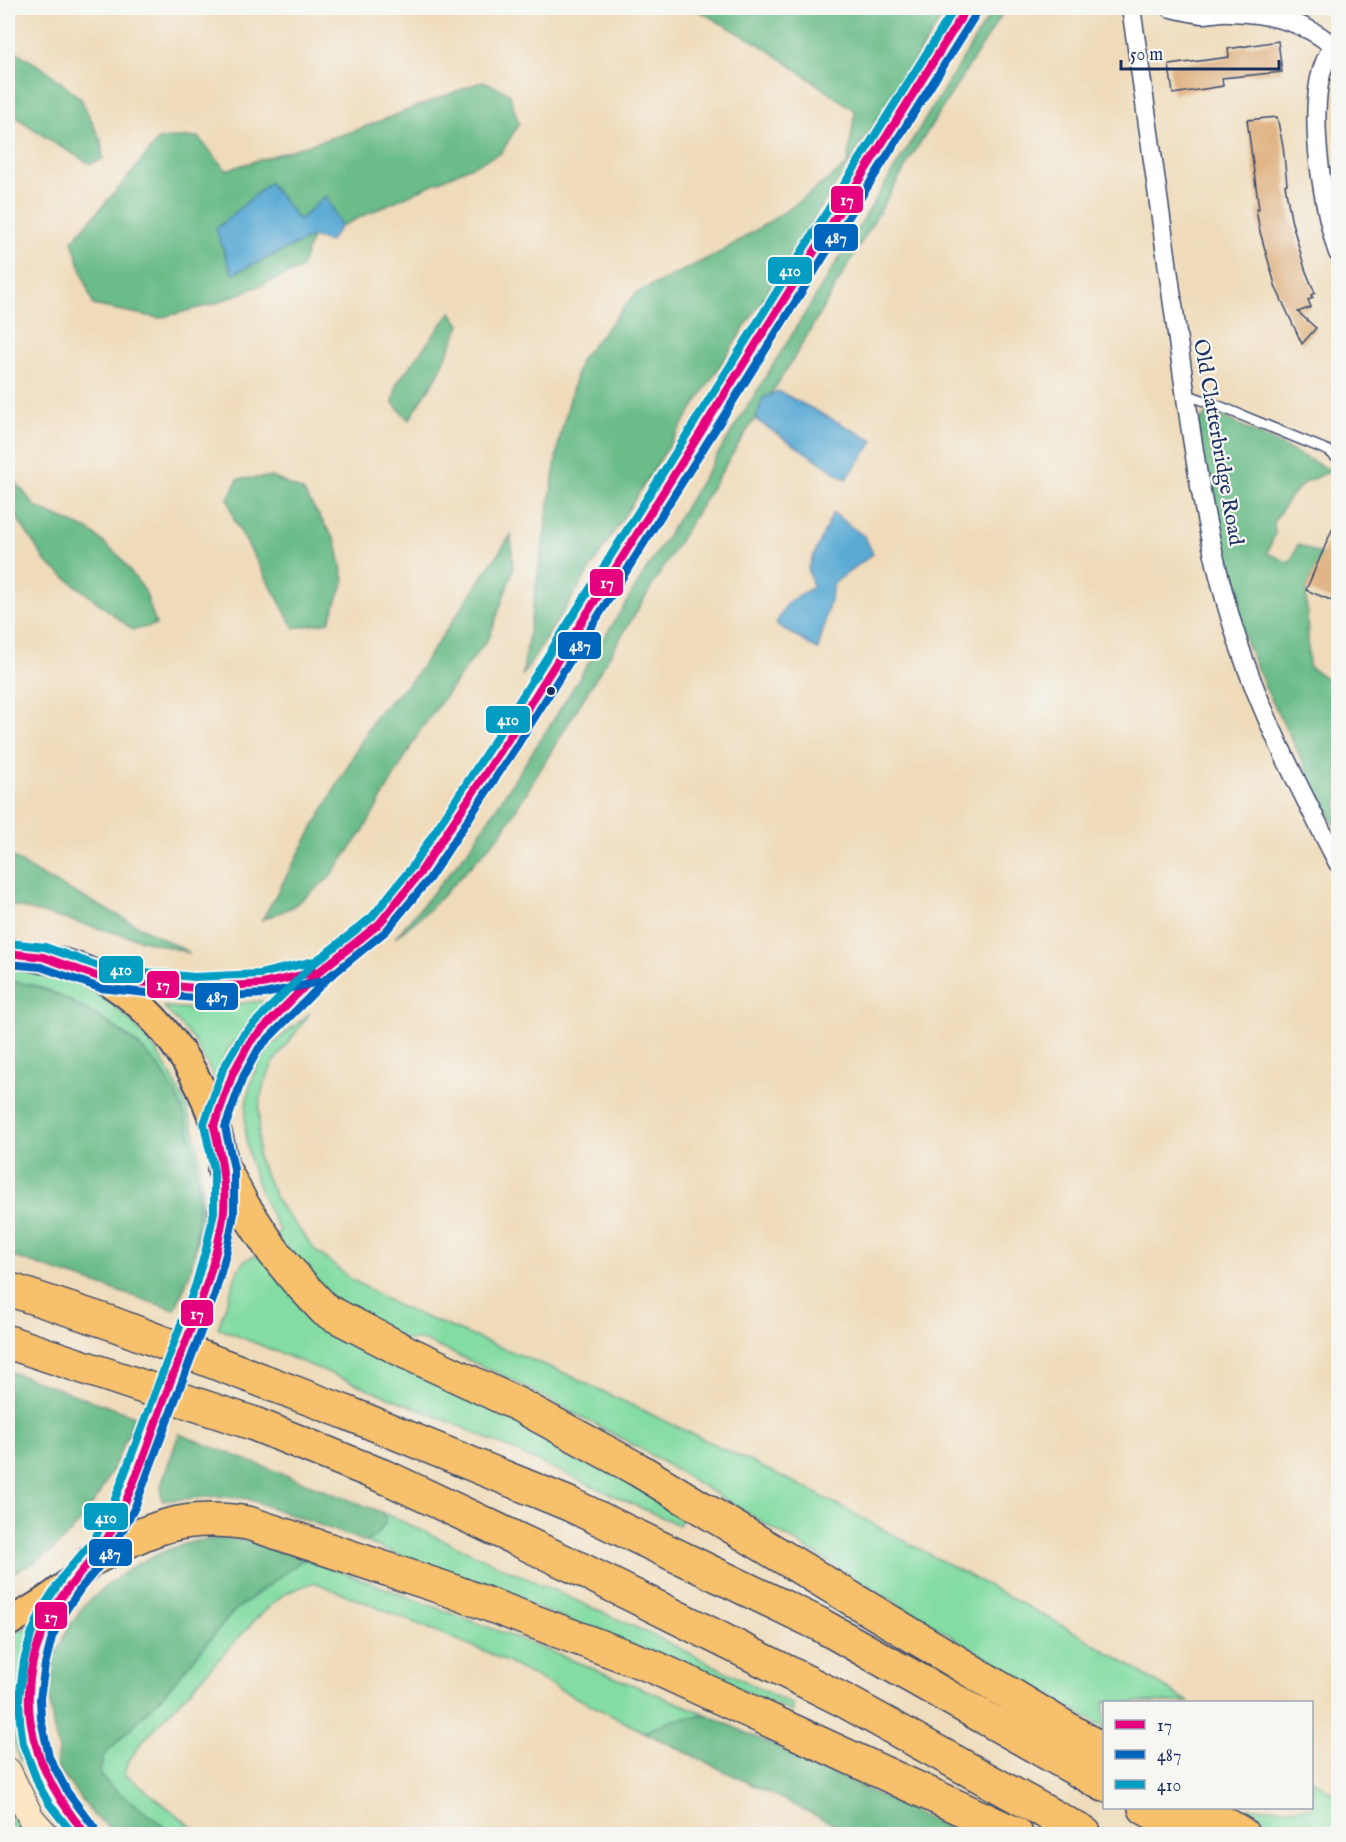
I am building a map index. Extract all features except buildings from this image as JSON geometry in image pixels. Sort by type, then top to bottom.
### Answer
[{"type":"highway","points":[[225,1170],[242,1204],[273,1251],[325,1310],[406,1352],[519,1405],[637,1469],[1103,1750]]},
{"type":"highway","points":[[8,1289],[111,1323],[345,1412],[569,1504],[819,1624],[1103,1784]]},
{"type":"highway","points":[[8,1342],[252,1423],[390,1479],[594,1576],[846,1701],[1085,1834]]},
{"type":"highway","points":[[85,1567],[120,1545],[176,1522],[224,1519],[248,1523],[450,1590],[654,1667],[1016,1834]]},
{"type":"highway","points":[[1147,1809],[1195,1834]]},
{"type":"highway","points":[[1200,1809],[1242,1834]]},
{"type":"main road","points":[[214,1126],[233,1073],[250,1042],[320,971],[379,924],[420,873],[507,741],[967,8]]},
{"type":"main road","points":[[8,953],[43,957],[102,978],[194,988],[262,984],[320,971]]},
{"type":"main road","points":[[86,1834],[55,1795],[43,1772],[32,1736],[29,1710],[35,1658],[45,1627],[112,1530],[132,1485],[205,1290],[224,1213],[225,1170],[214,1126],[192,1070],[168,1036],[145,1011],[102,978]]},
{"type":"main road","points":[[8,1623],[33,1609],[85,1567]]},
{"type":"main road","points":[[8,1771],[32,1818],[45,1834]]},
{"type":"street","name":"Old Clatterbridge Road","points":[[1131,8],[1185,394],[1208,526],[1236,635],[1253,687],[1338,863]]},
{"type":"street","points":[[1171,8],[1199,22],[1229,12],[1264,15],[1303,26],[1336,44],[1323,69],[1317,100],[1316,126],[1320,179],[1330,230],[1338,253]]},
{"type":"lane","points":[[1185,394],[1329,452],[1338,459]]},
{"type":"green space","points":[[703,8],[948,8],[522,676],[559,441],[580,360],[636,293],[721,252],[789,209],[847,165],[855,111],[764,47],[699,11]]},
{"type":"green space","points":[[994,8],[1006,8],[916,149],[792,361],[739,443],[501,834],[430,909],[395,938],[468,851],[554,719]]},
{"type":"green space","points":[[8,47],[46,70],[81,99],[101,141],[103,159],[91,164],[54,143],[8,111]]},
{"type":"green space","points":[[483,81],[509,93],[519,124],[501,153],[341,226],[326,196],[299,221],[270,184],[217,229],[233,274],[312,237],[301,269],[214,304],[159,318],[93,305],[72,241],[159,139],[198,137],[226,170],[357,130]]},
{"type":"green space","points":[[451,312],[460,325],[439,373],[409,420],[393,403],[397,383]]},
{"type":"green space","points":[[1212,411],[1332,471],[1305,482],[1289,498],[1274,522],[1275,534],[1267,553],[1290,563],[1298,544],[1322,555],[1306,590],[1309,667],[1338,686],[1338,831],[1266,689],[1246,642],[1210,499],[1197,425],[1205,415]]},
{"type":"green space","points":[[8,465],[13,479],[36,507],[90,531],[120,557],[145,591],[156,625],[133,630],[46,562],[8,504]]},
{"type":"green space","points":[[272,477],[303,491],[336,542],[344,581],[329,622],[294,628],[234,520],[228,498],[238,479]]},
{"type":"green space","points":[[511,535],[513,570],[490,636],[421,729],[362,833],[328,879],[292,907],[262,920],[376,715],[413,679]]},
{"type":"green space","points":[[8,854],[35,872],[190,953],[8,904]]},
{"type":"green space","points":[[8,964],[64,978],[108,1002],[152,1045],[169,1071],[193,1128],[199,1158],[202,1212],[191,1269],[199,1214],[198,1174],[190,1133],[175,1094],[165,1076],[138,1045],[102,1020],[48,990],[18,982],[8,982]]},
{"type":"green space","points":[[8,982],[29,984],[49,991],[105,1021],[131,1039],[146,1053],[168,1081],[189,1131],[198,1187],[196,1242],[188,1278],[175,1310],[8,1255]]},
{"type":"green space","points":[[261,1001],[267,1009],[245,1029],[227,1051],[216,1080],[193,1039],[164,1007],[191,1009]]},
{"type":"green space","points":[[310,1013],[273,1063],[263,1087],[259,1110],[258,1158],[278,1203],[315,1250],[351,1279],[398,1306],[562,1372],[806,1488],[1078,1634],[1187,1701],[1103,1701],[1103,1727],[636,1446],[504,1376],[423,1340],[406,1340],[352,1313],[314,1283],[274,1235],[280,1231],[263,1197],[250,1161],[245,1124],[246,1105],[258,1063],[272,1045]]},
{"type":"green space","points":[[257,1254],[492,1404],[685,1512],[679,1525],[448,1421],[218,1328],[238,1270],[244,1261]]},
{"type":"green space","points":[[8,1371],[135,1416],[103,1488],[72,1531],[32,1564],[8,1574]]},
{"type":"green space","points":[[179,1434],[381,1512],[386,1521],[378,1534],[366,1542],[248,1499],[216,1496],[162,1501],[161,1485]]},
{"type":"green space","points":[[381,1512],[661,1639],[793,1705],[793,1712],[677,1662],[366,1542],[378,1534],[386,1521]]},
{"type":"green space","points":[[225,1538],[257,1542],[305,1558],[234,1611],[164,1694],[103,1756],[100,1775],[110,1786],[174,1834],[118,1834],[94,1816],[56,1766],[59,1751],[53,1726],[49,1691],[54,1659],[66,1632],[82,1608],[106,1586],[137,1564],[167,1550],[195,1541]]},
{"type":"green space","points":[[305,1558],[522,1640],[708,1715],[674,1720],[644,1732],[487,1652],[314,1582],[284,1594],[258,1617],[142,1742],[127,1763],[125,1774],[201,1834],[174,1834],[110,1786],[100,1775],[103,1756],[164,1694],[234,1611]]},
{"type":"green space","points":[[31,1625],[33,1627],[26,1758],[20,1760],[8,1721],[8,1636]]},
{"type":"green space","points":[[708,1715],[961,1834],[854,1834],[644,1732],[674,1720]]},
{"type":"green space","points":[[1313,1781],[1338,1797],[1338,1834],[1281,1834],[1238,1809],[1313,1809]]},
{"type":"green space","points":[[8,1812],[23,1834],[12,1834],[8,1827]]},
{"type":"water","points":[[269,183],[299,220],[326,196],[341,226],[329,242],[312,237],[232,274],[216,229]]},
{"type":"water","points":[[778,391],[874,441],[846,479],[756,420],[763,398]]},
{"type":"water","points":[[833,513],[865,537],[873,554],[834,583],[818,650],[776,624],[788,602],[813,587],[808,568]]},
{"type":"transit line","name":"410","points":[[73,1834],[50,1805],[39,1786],[23,1744],[19,1698],[24,1661],[31,1635],[42,1609],[64,1575],[94,1540],[115,1499],[195,1287],[214,1212],[214,1171],[204,1124],[223,1069],[243,1035],[313,964],[372,917],[412,867],[498,735],[955,8]]},
{"type":"transit line","name":"17","points":[[214,1126],[233,1073],[250,1042],[320,971],[379,924],[420,873],[507,741],[967,8]]},
{"type":"transit line","name":"487","points":[[94,1827],[68,1793],[49,1757],[41,1719],[40,1698],[45,1665],[52,1637],[64,1613],[111,1552],[135,1507],[215,1294],[234,1214],[234,1169],[225,1127],[243,1077],[259,1048],[327,979],[386,931],[429,879],[516,747],[976,14]]},
{"type":"transit line","name":"410","points":[[9,943],[45,947],[104,968],[194,977],[260,974],[315,961],[323,956]]},
{"type":"transit line","name":"17","points":[[8,953],[43,957],[102,978],[194,988],[262,984],[320,971]]},
{"type":"transit line","name":"487","points":[[8,964],[41,967],[100,988],[194,998],[264,994],[323,981],[335,972]]},
{"type":"transit line","name":"17","points":[[86,1834],[65,1807],[37,1751],[31,1722],[29,1692],[33,1662],[43,1632],[59,1601],[101,1547],[122,1510],[204,1292],[215,1256],[224,1211],[222,1168],[214,1126]]}]
